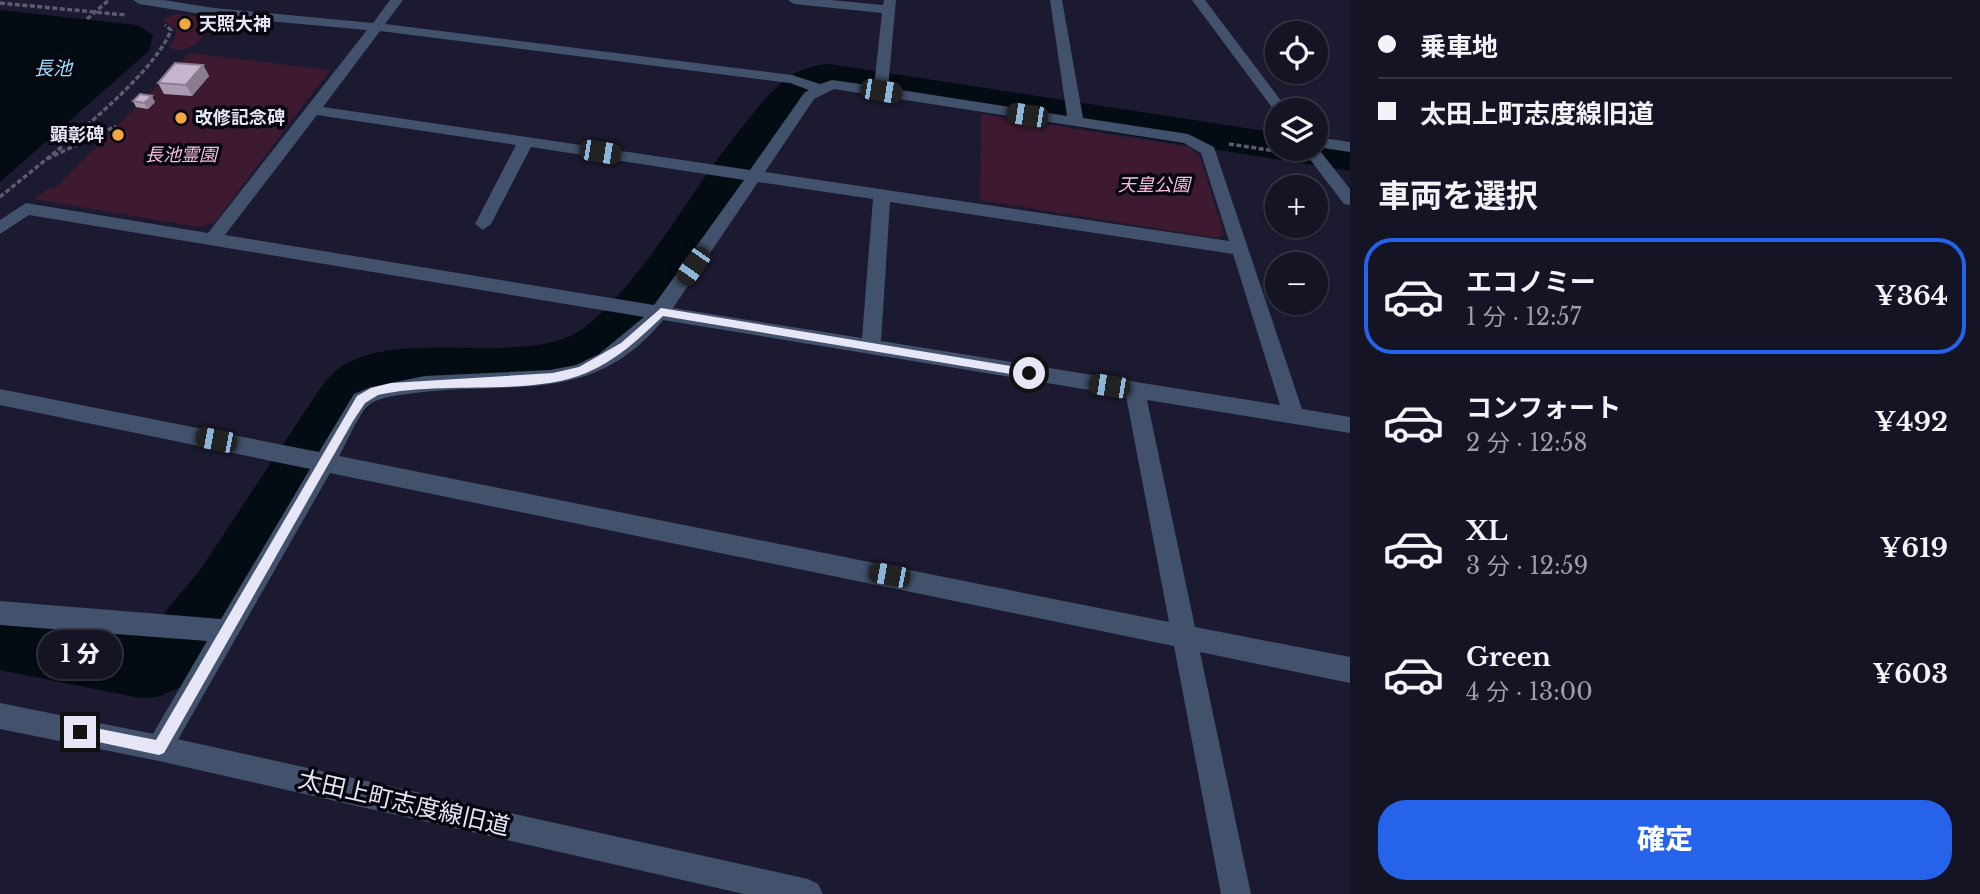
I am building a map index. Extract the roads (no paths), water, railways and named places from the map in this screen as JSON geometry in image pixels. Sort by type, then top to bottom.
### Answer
[{"type":"street","points":[[139,0],[214,12],[376,27],[792,79],[817,88]]},
{"type":"street","points":[[213,239],[397,0]]},
{"type":"street","points":[[794,0],[889,5],[882,86]]},
{"type":"street","points":[[1056,0],[1075,116]]},
{"type":"street","points":[[1198,0],[1272,98]]},
{"type":"street","points":[[159,748],[208,629],[311,459],[361,400],[375,391],[391,387],[553,377],[582,370],[625,346],[642,308],[738,173],[817,88],[832,84],[882,86],[1075,116],[1188,139],[1208,150],[1294,416]]},
{"type":"street","points":[[314,110],[1240,249]]},
{"type":"street","points":[[483,224],[526,141]]},
{"type":"street","points":[[1328,150],[1350,147]]},
{"type":"street","points":[[1322,161],[1350,200]]},
{"type":"street","points":[[871,346],[882,194]]},
{"type":"street","points":[[0,229],[26,209],[1350,425]]},
{"type":"street","points":[[1135,390],[1236,894]]},
{"type":"street","points":[[0,397],[1184,634],[1350,670]]},
{"type":"street","points":[[0,613],[208,629]]},
{"type":"street","name":"太田上町志度線旧道","points":[[0,716],[159,748],[808,894]]},
{"type":"water","name":"長池","points":[[0,10],[137,25],[153,35],[149,51],[0,182]]},
{"type":"waterway","points":[[0,638],[101,659],[140,664],[157,664],[173,653],[222,591],[338,405],[355,385],[370,376],[387,372],[519,366],[570,357],[590,350],[606,339],[632,311],[767,122],[796,90],[814,78],[829,75],[1265,144]]},
{"type":"waterway","points":[[1328,155],[1350,158]]},
{"type":"place","name":"天照大神","points":[[185,24]]},
{"type":"place","name":"改修記念碑","points":[[181,118]]},
{"type":"place","name":"顕彰碑","points":[[118,135]]},
{"type":"park label","name":"長池霊園","points":[[181,155]]},
{"type":"park label","name":"天皇公園","points":[[1154,185]]}]
